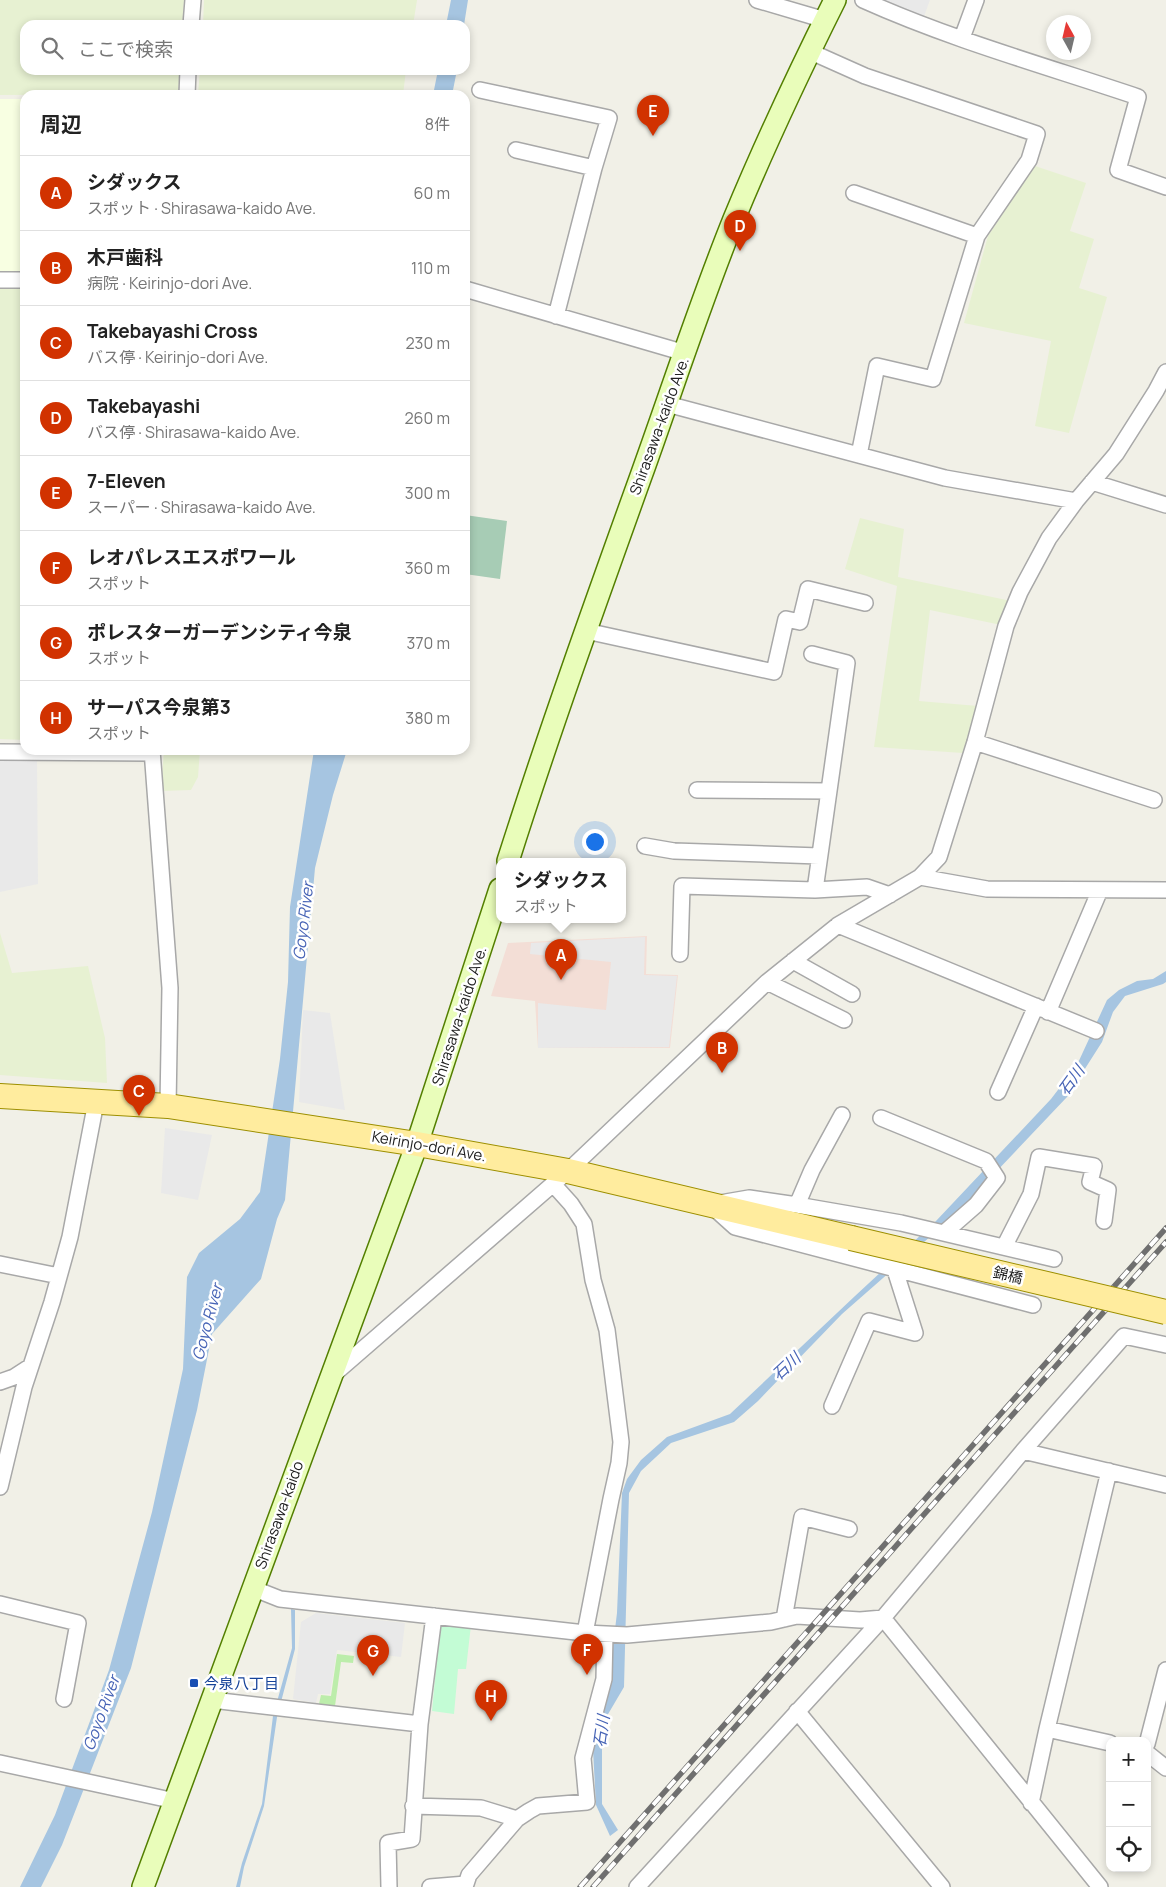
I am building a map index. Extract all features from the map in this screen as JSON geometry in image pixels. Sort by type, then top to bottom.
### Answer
[{"type":"main road","name":"Shirasawa-kaido Ave.","points":[[509,858],[586,631],[737,212],[769,136],[835,0]]},
{"type":"main road","name":"Shirasawa-kaido Ave.","points":[[417,1144],[496,901]]},
{"type":"main road","name":"Keirinjo-dori Ave.","points":[[0,1096],[168,1106],[417,1144],[560,1177],[711,1204],[851,1238]]},
{"type":"main road","name":"Shirasawa-kaido","points":[[143,1887],[417,1144]]},
{"type":"main road","name":"錦橋","points":[[851,1238],[1166,1312]]},
{"type":"street","points":[[191,20],[193,0]]},
{"type":"street","points":[[757,0],[825,20]]},
{"type":"street","points":[[863,0],[898,16],[1138,97],[1118,170],[1166,187]]},
{"type":"street","points":[[962,38],[976,0]]},
{"type":"street","points":[[809,51],[865,76],[1037,134],[1029,160],[977,236],[934,379],[877,366],[860,455]]},
{"type":"street","points":[[187,90],[188,75]]},
{"type":"street","points":[[480,90],[609,118],[594,168],[556,316]]},
{"type":"street","points":[[516,150],[594,168]]},
{"type":"street","points":[[854,193],[977,236]]},
{"type":"street","points":[[0,280],[20,280]]},
{"type":"street","points":[[470,290],[685,353]]},
{"type":"street","points":[[330,1378],[560,1177],[767,982],[838,925],[920,877],[939,857],[975,742],[1006,626],[1017,601],[1049,538],[1076,501],[1116,454],[1166,372]]},
{"type":"street","points":[[667,404],[945,478],[1076,501]]},
{"type":"street","points":[[1092,482],[1166,505]]},
{"type":"street","points":[[586,631],[774,672],[786,619],[800,622],[808,589],[865,603]]},
{"type":"street","points":[[812,654],[847,663],[815,890]]},
{"type":"street","points":[[975,742],[1154,800]]},
{"type":"street","points":[[0,752],[20,752]]},
{"type":"street","points":[[152,755],[170,988],[168,1106]]},
{"type":"street","points":[[697,790],[828,791]]},
{"type":"street","points":[[645,846],[674,851],[819,856]]},
{"type":"street","points":[[920,877],[987,889],[1166,890]]},
{"type":"street","points":[[680,954],[682,886],[815,890],[867,886],[890,895]]},
{"type":"street","points":[[998,1092],[1042,1009],[1100,890]]},
{"type":"street","points":[[838,925],[1096,1031]]},
{"type":"street","points":[[793,961],[852,994]]},
{"type":"street","points":[[767,982],[844,1020]]},
{"type":"street","points":[[0,1487],[24,1387],[70,1237],[96,1102]]},
{"type":"street","points":[[797,1206],[812,1170],[842,1115]]},
{"type":"street","points":[[881,1118],[986,1161],[997,1178],[976,1205],[944,1233]]},
{"type":"street","points":[[1004,1247],[1031,1194],[1039,1157],[1094,1166],[1090,1182],[1108,1190],[1104,1221]]},
{"type":"street","points":[[560,1177],[571,1204],[584,1224],[593,1280],[606,1330],[621,1442],[620,1463],[610,1499],[585,1633]]},
{"type":"street","points":[[711,1204],[749,1198],[901,1223],[1054,1259]]},
{"type":"street","points":[[711,1204],[735,1227],[1033,1305]]},
{"type":"street","points":[[0,1264],[59,1276]]},
{"type":"street","points":[[832,1406],[869,1321],[914,1333],[895,1270]]},
{"type":"street","points":[[638,1887],[883,1618],[1023,1451],[1124,1336],[1166,1345]]},
{"type":"street","points":[[0,1382],[14,1377],[31,1366]]},
{"type":"street","points":[[1023,1451],[1166,1485]]},
{"type":"street","points":[[1031,1803],[1047,1729],[1110,1471]]},
{"type":"street","points":[[784,1619],[802,1517],[849,1529]]},
{"type":"street","points":[[252,1588],[280,1599],[627,1636],[771,1622],[797,1616],[860,1620],[883,1618]]},
{"type":"street","points":[[0,1604],[78,1623],[64,1699]]},
{"type":"street","points":[[389,1887],[388,1843],[412,1840],[420,1724],[434,1616]]},
{"type":"street","points":[[883,1618],[1100,1887]]},
{"type":"street","points":[[430,1887],[466,1886],[470,1875],[518,1819],[538,1806],[587,1802],[583,1758],[604,1678],[605,1634]]},
{"type":"street","points":[[1149,1737],[1166,1670]]},
{"type":"street","points":[[212,1700],[420,1724]]},
{"type":"street","points":[[797,1711],[942,1887]]},
{"type":"street","points":[[1047,1729],[1106,1742]]},
{"type":"street","points":[[1151,1756],[1166,1768]]},
{"type":"street","points":[[0,1763],[176,1801]]},
{"type":"street","points":[[413,1806],[481,1808],[518,1819]]},
{"type":"shaded area","points":[[0,0],[184,0],[182,20],[20,20],[20,75],[180,75],[178,90],[20,90],[20,95],[0,95]]},
{"type":"shaded area","points":[[204,0],[417,0],[414,20],[203,20]]},
{"type":"shaded area","points":[[881,0],[930,0],[923,19]]},
{"type":"shaded area","points":[[200,75],[405,75],[404,90],[198,90]]},
{"type":"shaded area","points":[[0,99],[20,99],[20,273],[0,274]]},
{"type":"shaded area","points":[[1035,166],[1086,183],[1070,231],[1094,239],[1079,288],[1107,297],[1069,433],[1035,426],[1051,341],[964,323],[988,236]]},
{"type":"shaded area","points":[[0,289],[20,289],[20,740],[0,739]]},
{"type":"shaded area","points":[[470,516],[507,521],[500,579],[470,575]]},
{"type":"shaded area","points":[[860,518],[904,529],[898,577],[1011,601],[1001,625],[930,610],[919,701],[978,706],[963,753],[874,747],[897,586],[845,569]]},
{"type":"shaded area","points":[[164,755],[200,755],[198,777],[191,790],[161,791]]},
{"type":"shaded area","points":[[0,761],[37,761],[38,884],[0,892]]},
{"type":"shaded area","points":[[0,933],[12,973],[88,966],[105,1038],[107,1083],[0,1075]]},
{"type":"shaded area","points":[[647,936],[646,974],[678,975],[670,1048],[538,1048],[535,1001],[491,996],[508,943]]},
{"type":"shaded area","points":[[645,937],[644,975],[677,976],[669,1047],[538,1048],[538,1003],[606,1010],[611,962],[530,954],[531,943]]},
{"type":"shaded area","points":[[303,1010],[330,1013],[345,1110],[299,1102]]},
{"type":"shaded area","points":[[165,1128],[212,1135],[198,1200],[161,1193]]},
{"type":"shaded area","points":[[316,1613],[405,1623],[401,1657],[337,1650],[330,1694],[318,1694],[316,1703],[293,1699],[301,1622]]},
{"type":"green space","points":[[445,1621],[471,1625],[466,1669],[458,1669],[454,1714],[432,1711],[440,1625]]},
{"type":"green space","points":[[337,1654],[354,1656],[353,1663],[341,1662],[335,1706],[319,1704],[321,1695],[331,1696]]},
{"type":"water","points":[[451,0],[468,0],[465,20],[447,20]]},
{"type":"water","points":[[437,75],[456,75],[453,90],[434,90]]},
{"type":"water","name":"Goyo River","points":[[313,755],[345,755],[333,795],[315,868],[285,1200],[277,1219],[261,1279],[212,1334],[197,1410],[131,1668],[62,1845],[41,1887],[20,1887],[55,1815],[109,1670],[152,1512],[183,1369],[187,1277],[199,1253],[240,1219],[260,1192],[280,1059],[288,982],[290,907]]},
{"type":"water","name":"石川","points":[[1166,971],[1166,982],[1163,984],[1125,996],[1113,1012],[1102,1042],[1067,1097],[956,1214],[842,1314],[758,1401],[734,1422],[671,1443],[641,1471],[629,1493],[624,1687],[604,1721],[602,1738],[602,1804],[618,1830],[610,1836],[596,1805],[593,1750],[608,1686],[617,1613],[622,1493],[627,1479],[641,1460],[667,1437],[730,1414],[936,1221],[1051,1099],[1077,1065],[1107,1000],[1119,990],[1137,981],[1153,979]]},
{"type":"water","points":[[291,1609],[295,1610],[295,1649],[277,1717],[264,1806],[244,1867],[240,1887],[236,1887],[262,1804],[273,1716],[292,1648]]},
{"type":"railway","points":[[580,1887],[1166,1228]]},
{"type":"railway","points":[[593,1887],[1166,1242]]},
{"type":"place","name":"7-Eleven","points":[[653,136]]},
{"type":"place","name":"Takebayashi","points":[[740,251]]},
{"type":"place","name":"シダックス","points":[[561,980]]},
{"type":"place","name":"木戸歯科","points":[[722,1073]]},
{"type":"place","name":"Takebayashi Cross","points":[[139,1116]]},
{"type":"place","name":"レオパレスエスポワール","points":[[587,1675]]},
{"type":"place","name":"ポレスターガーデンシティ今泉","points":[[373,1676]]},
{"type":"place","name":"今泉八丁目","points":[[194,1683]]},
{"type":"place","name":"サーパス今泉第3","points":[[491,1721]]}]
